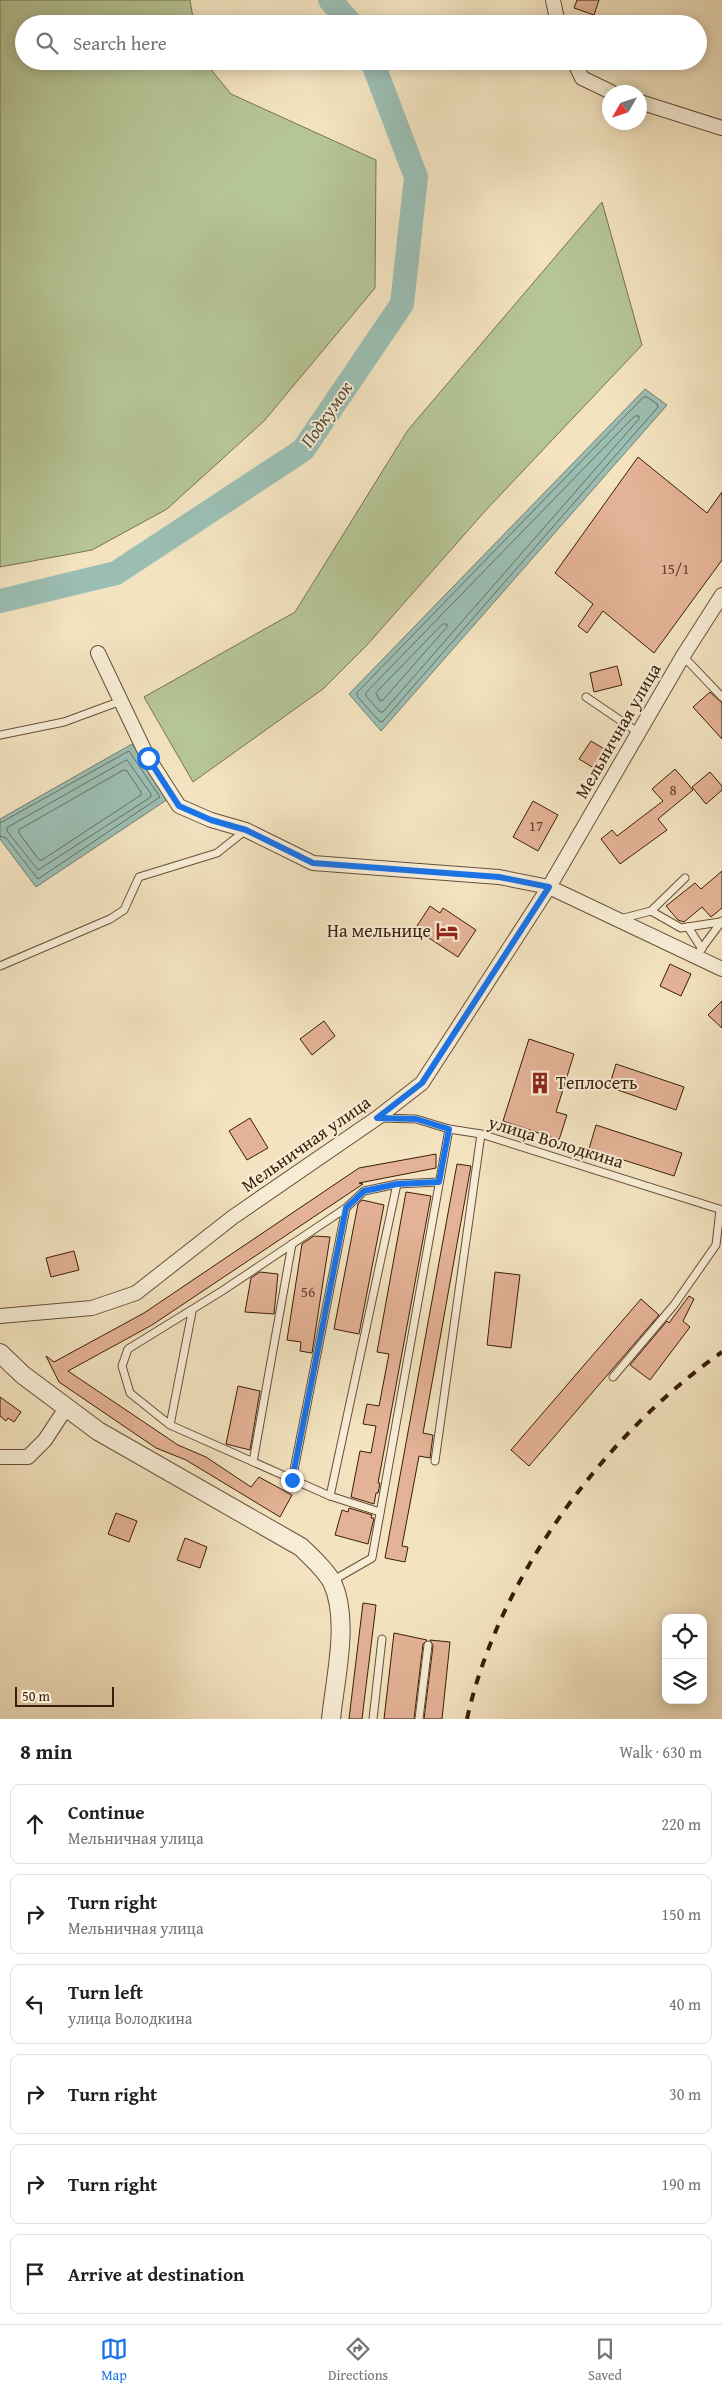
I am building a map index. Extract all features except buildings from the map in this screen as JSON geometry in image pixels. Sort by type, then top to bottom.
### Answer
[{"type":"street","points":[[553,0],[556,15]]},
{"type":"street","points":[[578,70],[582,78],[602,88]]},
{"type":"street","points":[[647,104],[722,128]]},
{"type":"street","name":"Мельничная улица","points":[[0,1316],[92,1308],[136,1293],[233,1217],[377,1118],[422,1083],[549,887],[682,656],[722,595]]},
{"type":"street","points":[[98,653],[148,758],[179,806],[211,820],[246,830],[313,863],[499,877],[549,887],[699,953],[722,969]]},
{"type":"street","points":[[0,1353],[23,1375],[98,1431],[301,1546],[331,1581],[341,1626],[331,1719]]},
{"type":"street","points":[[0,1457],[28,1457],[45,1440],[66,1408]]},
{"type":"lane","points":[[682,656],[722,697]]},
{"type":"lane","points":[[586,697],[639,733]]},
{"type":"lane","points":[[0,735],[64,722],[121,701]]},
{"type":"lane","points":[[0,966],[110,919],[124,910],[139,877],[218,853],[246,830]]},
{"type":"lane","points":[[620,919],[650,911],[685,878]]},
{"type":"lane","points":[[650,911],[681,928],[721,922]]},
{"type":"lane","points":[[699,953],[721,922]]},
{"type":"lane","points":[[688,927],[699,953]]},
{"type":"lane","name":"улица Володкина","points":[[377,1118],[416,1119],[449,1129],[481,1134],[721,1210]]},
{"type":"lane","points":[[331,1581],[372,1558],[449,1129]]},
{"type":"lane","points":[[435,1461],[481,1134]]},
{"type":"lane","points":[[380,1512],[330,1496],[170,1425],[130,1393],[122,1366],[128,1349],[222,1291],[346,1208],[364,1191],[397,1184],[439,1182]]},
{"type":"lane","points":[[330,1496],[397,1184]]},
{"type":"lane","points":[[292,1480],[346,1208]]},
{"type":"lane","points":[[613,1377],[674,1305],[716,1244],[721,1210]]},
{"type":"lane","points":[[253,1462],[292,1244]]},
{"type":"lane","points":[[170,1425],[192,1312]]},
{"type":"lane","points":[[373,1719],[382,1638]]},
{"type":"lane","points":[[419,1719],[428,1645]]},
{"type":"green space","points":[[0,0],[190,0],[192,15],[15,15],[15,70],[211,70],[231,94],[376,160],[375,288],[264,421],[167,509],[92,550],[0,567]]},
{"type":"green space","points":[[602,202],[642,345],[486,510],[367,645],[323,689],[193,782],[144,697],[295,612],[408,430]]},
{"type":"water","points":[[645,389],[667,405],[381,731],[349,694]]},
{"type":"water","points":[[132,744],[168,799],[36,887],[0,839],[0,819]]},
{"type":"waterway","name":"Подкумок","points":[[330,0],[343,15]]},
{"type":"waterway","name":"Подкумок","points":[[0,601],[116,573],[303,450],[402,304],[416,177],[375,70]]},
{"type":"railway","points":[[467,1719],[482,1666],[503,1614],[530,1563],[562,1513],[598,1467],[637,1424],[679,1386],[722,1352]]},
{"type":"place","name":"На мельнице","points":[[447,931]]},
{"type":"place","name":"Теплосеть","points":[[540,1083]]},
{"type":"route","points":[[148,758],[179,806],[211,820],[246,830],[313,863],[499,877],[549,887],[422,1083],[377,1118],[416,1119],[449,1129],[439,1182],[397,1184],[364,1191],[346,1208],[292,1480]]}]
